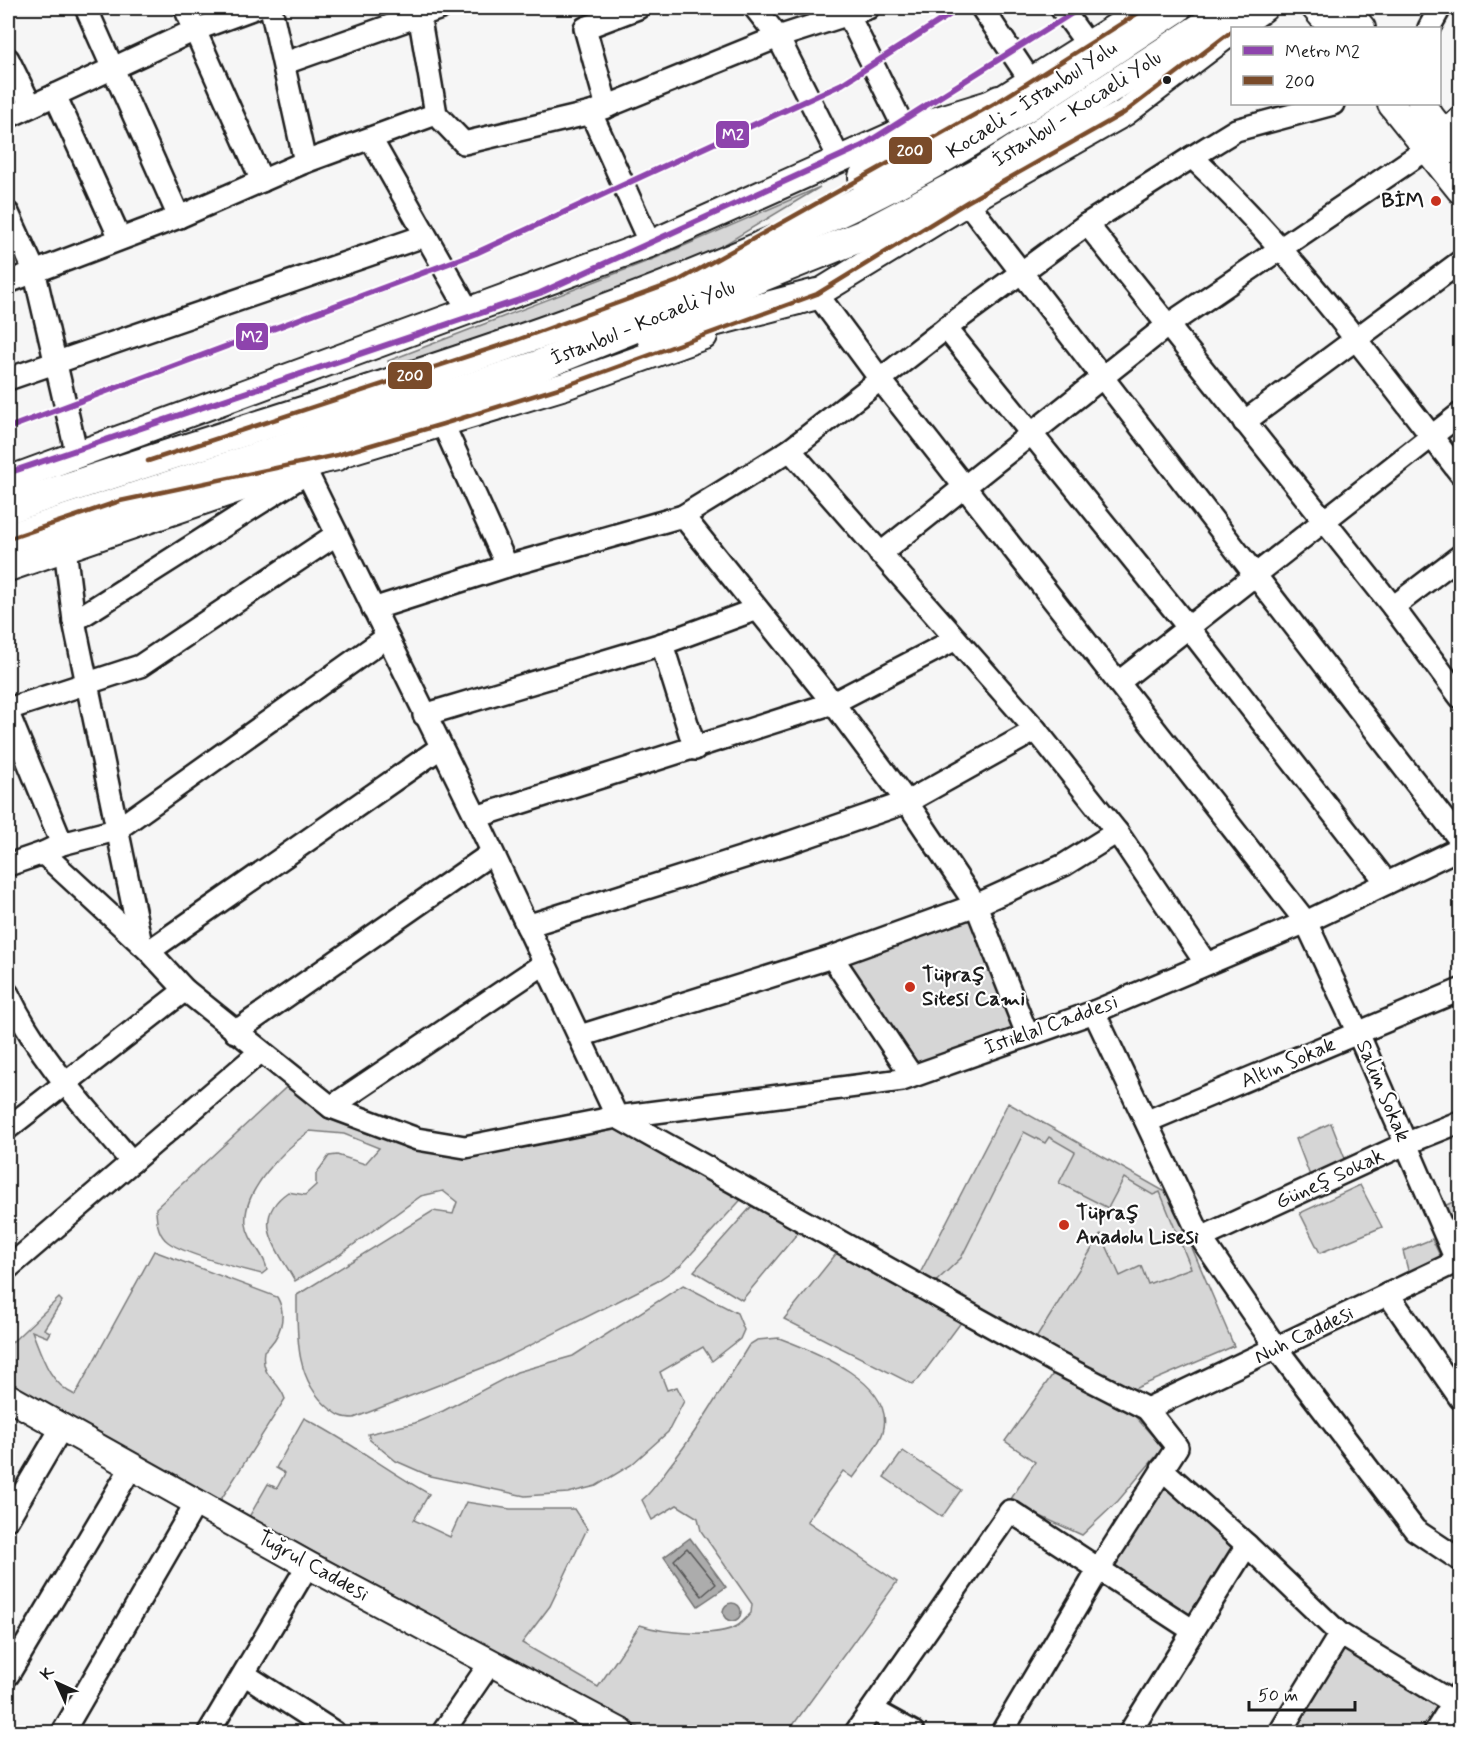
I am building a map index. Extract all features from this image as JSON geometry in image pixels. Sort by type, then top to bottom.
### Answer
[{"type":"highway","name":"Kocaeli - İstanbul Yolu","points":[[8,508],[514,341],[736,258],[850,207],[962,148],[1176,8]]},
{"type":"highway","name":"İstanbul - Kocaeli Yolu","points":[[8,539],[538,366],[864,235],[977,175],[1232,8]]},
{"type":"highway","points":[[678,281],[999,101]]},
{"type":"highway","points":[[538,366],[817,294]]},
{"type":"highway","points":[[120,501],[337,455]]},
{"type":"main road","points":[[8,480],[650,244],[905,130],[999,101],[1146,8]]},
{"type":"main road","points":[[1238,27],[1267,8]]},
{"type":"main road","points":[[1346,8],[1361,27]]},
{"type":"main road","points":[[8,568],[306,470],[337,455],[565,386],[817,294],[967,202],[1124,113],[1231,33]]},
{"type":"main road","points":[[1393,105],[1443,133],[1461,190]]},
{"type":"main road","points":[[1422,105],[1461,154]]},
{"type":"main road","name":"Tuğrul Caddesi","points":[[8,1397],[308,1565],[621,1732]]},
{"type":"street","points":[[86,8],[178,217]]},
{"type":"street","points":[[185,8],[262,182]]},
{"type":"street","points":[[8,117],[195,30],[255,8]]},
{"type":"street","points":[[271,8],[285,63],[305,162]]},
{"type":"street","points":[[285,63],[418,12],[441,8]]},
{"type":"street","points":[[638,8],[585,28],[599,110],[650,244]]},
{"type":"street","points":[[755,8],[778,37],[840,160]]},
{"type":"street","points":[[982,8],[1030,80]]},
{"type":"street","points":[[1061,8],[1088,45]]},
{"type":"street","points":[[1430,27],[1440,8]]},
{"type":"street","points":[[418,12],[436,114],[464,144],[599,110],[778,37],[854,10],[905,130]]},
{"type":"street","points":[[8,59],[31,106]]},
{"type":"street","points":[[55,95],[120,238]]},
{"type":"street","points":[[373,609],[507,566],[683,516],[790,450],[946,328],[1087,224],[1192,157],[1236,130],[1329,105]]},
{"type":"street","points":[[8,282],[34,270],[178,217],[305,162],[436,114]]},
{"type":"street","points":[[880,554],[1168,325],[1282,248],[1443,133]]},
{"type":"street","points":[[370,139],[468,310]]},
{"type":"street","points":[[1192,157],[1229,191],[1282,248],[1461,473]]},
{"type":"street","points":[[967,202],[1461,840]]},
{"type":"street","points":[[8,213],[34,270],[77,455]]},
{"type":"street","points":[[1087,224],[1393,607],[1461,697]]},
{"type":"street","points":[[8,380],[424,236]]},
{"type":"street","points":[[1244,422],[1354,338],[1461,262]]},
{"type":"street","name":"Salim Sokak","points":[[817,294],[880,380],[1306,922],[1459,1261]]},
{"type":"street","points":[[946,328],[1188,627],[1387,883]]},
{"type":"street","points":[[1119,682],[1323,519],[1461,414]]},
{"type":"street","points":[[443,424],[507,566]]},
{"type":"street","points":[[790,450],[1036,730],[1118,832],[1205,962]]},
{"type":"street","points":[[74,621],[306,470],[440,748],[476,817],[617,1117],[1059,1364],[1147,1409],[1177,1447],[1099,1569],[1002,1732]]},
{"type":"street","points":[[683,516],[833,704],[907,802],[976,905],[1027,1034]]},
{"type":"street","points":[[52,848],[8,711],[140,666],[337,534]]},
{"type":"street","points":[[64,548],[74,621],[116,830],[145,948],[440,748]]},
{"type":"street","points":[[1393,607],[1461,556]]},
{"type":"street","points":[[424,715],[662,644],[757,609]]},
{"type":"street","points":[[8,865],[52,848],[116,830],[387,637]]},
{"type":"street","points":[[476,817],[833,704],[956,639]]},
{"type":"street","points":[[662,644],[695,749]]},
{"type":"street","points":[[526,926],[791,843],[907,802],[1036,730]]},
{"type":"street","points":[[580,1036],[832,957],[976,905],[1064,865],[1118,832]]},
{"type":"street","name":"İstiklal Caddesi","points":[[52,848],[185,990],[331,1107],[417,1139],[465,1146],[617,1117],[902,1080],[1094,1012],[1205,962],[1306,922],[1461,848]]},
{"type":"street","points":[[235,1032],[492,853]]},
{"type":"street","points":[[832,957],[912,1076]]},
{"type":"street","points":[[331,1107],[545,963]]},
{"type":"street","points":[[8,1128],[185,990]]},
{"type":"street","name":"Altın Sokak","points":[[1148,1121],[1461,990]]},
{"type":"street","points":[[8,994],[16,1035],[65,1084],[132,1161]]},
{"type":"street","points":[[1094,1012],[1148,1121],[1201,1238],[1277,1349],[1415,1530],[1461,1560]]},
{"type":"street","points":[[8,1268],[260,1052]]},
{"type":"street","name":"Güneş Sokak","points":[[1201,1238],[1405,1144],[1461,1122]]},
{"type":"street","name":"Nuh Caddesi","points":[[1147,1409],[1459,1261]]},
{"type":"street","points":[[1388,1294],[1461,1398]]},
{"type":"street","points":[[8,1519],[62,1427]]},
{"type":"street","points":[[8,1675],[132,1466]]},
{"type":"street","points":[[1162,1469],[1247,1545],[1340,1634],[1458,1700],[1435,1732]]},
{"type":"street","points":[[63,1732],[197,1501]]},
{"type":"street","points":[[856,1732],[1010,1511],[1192,1630]]},
{"type":"street","points":[[1130,1732],[1247,1545]]},
{"type":"street","points":[[209,1732],[308,1565]]},
{"type":"street","points":[[1280,1732],[1340,1634]]},
{"type":"street","points":[[443,1732],[491,1662]]},
{"type":"street","points":[[244,1674],[334,1732]]},
{"type":"street","points":[[873,1710],[914,1732]]},
{"type":"shaded area","points":[[820,187],[672,276],[393,377],[388,361],[656,258]]},
{"type":"shaded area","points":[[976,905],[1027,1034],[912,1076],[832,957]]},
{"type":"shaded area","points":[[295,1079],[331,1107],[464,1147],[617,1117],[749,1191],[681,1265],[656,1282],[495,1363],[354,1418],[344,1417],[332,1411],[318,1397],[304,1371],[298,1341],[297,1295],[433,1211],[453,1214],[457,1202],[443,1191],[421,1196],[339,1255],[295,1281],[270,1235],[270,1213],[276,1202],[288,1192],[305,1195],[316,1185],[316,1174],[329,1156],[337,1155],[365,1164],[379,1148],[344,1134],[310,1131],[278,1159],[258,1184],[251,1198],[246,1224],[266,1264],[267,1270],[262,1274],[213,1261],[176,1247],[165,1239],[157,1222],[156,1208]]},
{"type":"shaded area","name":"Tüpraş Anadolu Lisesi","points":[[1008,1103],[1169,1194],[1208,1285],[1120,1395],[915,1284]]},
{"type":"shaded area","points":[[1008,1103],[1169,1194],[1234,1346],[1120,1395],[1030,1348],[1101,1234],[1120,1276],[1141,1266],[1148,1284],[1191,1268],[1160,1192],[1153,1195],[1124,1178],[1108,1208],[1059,1183],[1075,1152],[1049,1137],[1045,1143],[1024,1132],[961,1258],[927,1290],[968,1313],[919,1379],[912,1384],[784,1319],[844,1244],[915,1283]]},
{"type":"shaded area","points":[[1331,1123],[1347,1164],[1312,1181],[1296,1139]]},
{"type":"shaded area","points":[[1360,1185],[1382,1227],[1320,1253],[1300,1213]]},
{"type":"shaded area","points":[[760,1197],[806,1223],[742,1300],[694,1271]]},
{"type":"shaded area","points":[[1460,1199],[1460,1249],[1442,1207]]},
{"type":"shaded area","points":[[1432,1239],[1443,1262],[1410,1278],[1403,1251]]},
{"type":"shaded area","points":[[154,1251],[277,1297],[280,1304],[281,1326],[270,1346],[264,1351],[263,1360],[267,1373],[285,1399],[220,1501],[8,1387],[8,1346],[59,1298],[62,1301],[44,1329],[50,1332],[47,1337],[32,1331],[43,1359],[53,1376],[66,1390],[75,1395]]},
{"type":"shaded area","points":[[683,1285],[737,1313],[744,1330],[740,1339],[712,1361],[703,1347],[660,1372],[667,1390],[677,1387],[684,1401],[668,1432],[631,1465],[596,1486],[568,1493],[525,1496],[430,1476],[396,1461],[370,1440],[368,1434],[415,1423],[517,1372],[573,1356]]},
{"type":"shaded area","points":[[779,1338],[831,1361],[865,1384],[878,1398],[884,1414],[883,1432],[877,1444],[853,1478],[843,1471],[807,1521],[897,1582],[788,1732],[647,1732],[249,1517],[268,1484],[277,1488],[285,1473],[276,1468],[304,1418],[429,1494],[414,1520],[450,1537],[466,1502],[510,1509],[574,1509],[587,1529],[550,1606],[522,1643],[598,1687],[640,1625],[675,1632],[716,1632],[737,1626],[751,1613],[752,1604],[701,1531],[698,1518],[677,1505],[652,1520],[642,1500],[653,1489],[690,1438],[749,1345],[757,1340]]},
{"type":"shaded area","points":[[1053,1374],[1135,1416],[1163,1448],[1118,1501],[1082,1535],[1009,1502],[1035,1462],[1005,1441]]},
{"type":"shaded area","points":[[903,1451],[961,1490],[942,1517],[884,1477]]},
{"type":"shaded area","points":[[1162,1469],[1247,1545],[1192,1630],[1099,1569]]},
{"type":"shaded area","points":[[1340,1634],[1453,1703],[1435,1732],[1280,1732]]},
{"type":"water","points":[[690,1538],[726,1587],[698,1606],[664,1557]]},
{"type":"water","points":[[728,1603],[736,1603],[741,1608],[739,1619],[728,1621],[723,1616],[723,1608]]},
{"type":"metro line","name":"M2","points":[[8,428],[476,253],[842,84],[960,8]]},
{"type":"metro line","name":"M2","points":[[8,473],[540,293],[862,146],[1080,8]]},
{"type":"transit line","name":"200","points":[[148,461],[514,341],[678,281],[999,101],[1146,8]]},
{"type":"transit line","name":"200","points":[[8,539],[120,501],[337,455],[443,424],[565,386],[817,294],[967,202],[1124,113],[1231,32]]},
{"type":"place","name":"BİM","points":[[1436,201]]},
{"type":"place","name":"Tüpraş Sitesi Cami","points":[[910,987]]},
{"type":"place","name":"Tüpraş Anadolu Lisesi","points":[[1064,1225]]}]
